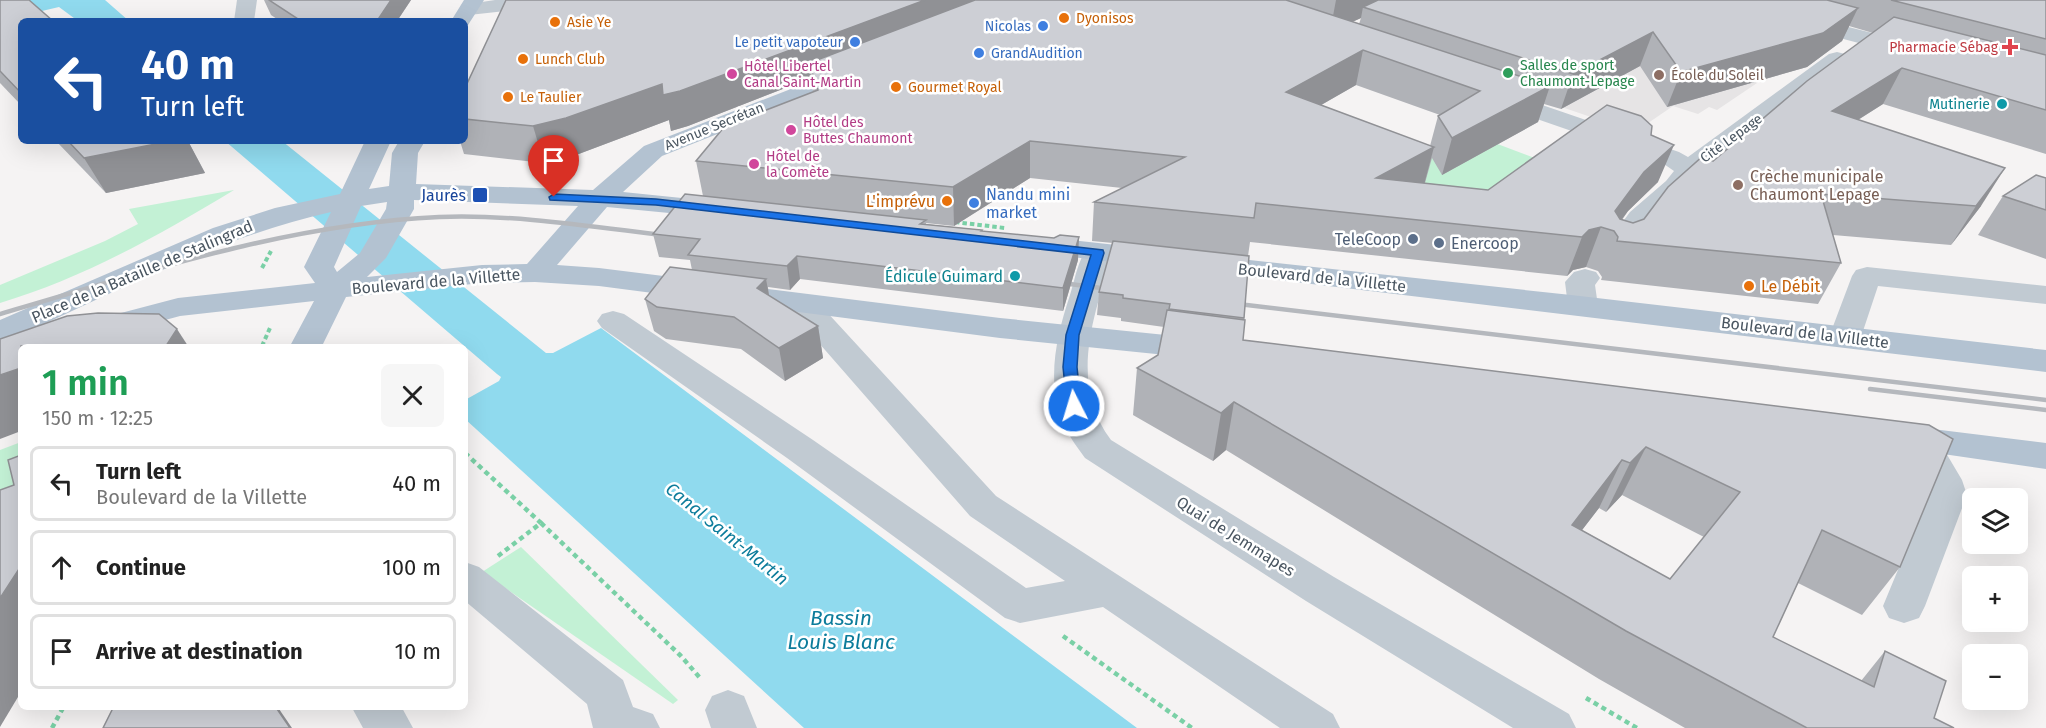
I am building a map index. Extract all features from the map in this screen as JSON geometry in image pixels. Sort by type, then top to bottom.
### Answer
[{"type":"main road","name":"Avenue Secrétan","points":[[535,273],[597,200],[653,151],[879,61]]},
{"type":"main road","points":[[335,290],[319,267],[377,144]]},
{"type":"main road","points":[[307,344],[335,290],[371,258],[400,209],[405,153],[410,144]]},
{"type":"main road","name":"Place de la Bataille de Stalingrad","points":[[0,332],[223,234],[285,214],[349,200],[403,192],[450,192],[597,200]]},
{"type":"main road","points":[[597,200],[656,202],[748,213]]},
{"type":"main road","name":"Boulevard de la Villette","points":[[1005,242],[1098,253],[1584,292],[1845,337],[2046,361]]},
{"type":"main road","name":"Boulevard de la Villette","points":[[335,290],[482,274],[535,273],[599,277],[802,304],[1237,354]]},
{"type":"main road","name":"Place de la Bataille de Stalingrad","points":[[40,344],[177,307],[335,290]]},
{"type":"main road","points":[[0,355],[18,351]]},
{"type":"main road","points":[[1873,434],[2046,456]]},
{"type":"street","points":[[244,18],[247,0]]},
{"type":"street","points":[[1717,0],[1932,56]]},
{"type":"street","points":[[467,15],[531,3]]},
{"type":"street","name":"Cité Lepage","points":[[1616,251],[1640,218],[1675,187],[1687,172],[1685,167],[1699,162],[1864,38]]},
{"type":"street","points":[[1473,89],[1670,157],[1685,167]]},
{"type":"street","name":"Quai de Jemmapes","points":[[1098,253],[1073,335],[1070,367],[1074,406],[1090,441],[1098,449],[1320,589],[1553,728]]},
{"type":"street","points":[[1845,337],[1867,276],[2046,295]]},
{"type":"street","points":[[802,304],[982,506],[1317,728]]},
{"type":"street","points":[[613,321],[800,449],[1020,606],[1108,590]]},
{"type":"street","points":[[1904,606],[1948,495],[1943,480],[1920,440]]},
{"type":"street","points":[[468,580],[607,694],[614,723],[637,728]]},
{"type":"street","points":[[376,710],[390,728]]},
{"type":"path","name":"Place de la Bataille de Stalingrad","points":[[249,300],[282,228],[285,214]]},
{"type":"path","points":[[468,456],[680,654],[731,719]]},
{"type":"path","points":[[509,549],[541,523]]},
{"type":"path","points":[[1020,606],[1192,728]]},
{"type":"path","points":[[52,728],[62,710]]},
{"type":"shaded area","name":"École du Soleil","points":[[1629,21],[1763,79],[1717,110],[1709,107],[1698,114],[1673,106],[1635,132],[1520,93]]},
{"type":"green space","points":[[1463,131],[1559,167],[1476,229],[1370,188]]},
{"type":"green space","points":[[234,190],[120,254],[61,281],[0,303],[0,285],[105,241],[138,224],[129,209]]},
{"type":"green space","points":[[18,443],[18,518],[0,525],[0,450]]},
{"type":"green space","points":[[521,547],[678,700],[673,704],[482,572]]},
{"type":"water","points":[[0,0],[105,0],[126,18],[74,18],[59,7],[29,14]]},
{"type":"water","name":"Bassin Louis Blanc","points":[[229,144],[286,144],[546,353],[553,353],[601,328],[1137,728],[804,728],[468,422],[468,398],[499,381],[501,377],[468,349],[468,344],[462,344]]},
{"type":"building","points":[[0,0],[29,0],[50,18],[18,18],[18,90],[0,71]]},
{"type":"building","points":[[269,0],[391,0],[379,18],[296,18]]},
{"type":"building","points":[[506,0],[925,0],[680,91],[663,95],[662,84],[566,118],[533,126],[468,119],[468,82]]},
{"type":"building","points":[[975,0],[1286,0],[1550,86],[1452,138],[1438,116],[1480,91],[1363,50],[1286,92],[1434,147],[1376,178],[1488,190],[1607,105],[1641,116],[1652,126],[1651,135],[1674,145],[1644,172],[1615,211],[1620,219],[1633,223],[1644,219],[1668,187],[1703,156],[1713,161],[1807,81],[1894,17],[2046,55],[2046,110],[1902,68],[1832,111],[2005,168],[1976,206],[1821,194],[1841,263],[1617,241],[1618,237],[1614,231],[1601,227],[1589,230],[1582,237],[1256,203],[1254,218],[1094,202],[1185,157],[1030,141],[953,187],[696,161],[725,126],[818,90],[809,63]]},
{"type":"building","points":[[1378,0],[1827,0],[1858,8],[1823,33],[1681,72],[1653,32],[1573,74],[1363,7]]},
{"type":"building","points":[[1891,0],[2046,0],[2046,39]]},
{"type":"building","points":[[71,144],[156,144],[84,158]]},
{"type":"building","points":[[2036,175],[2046,178],[2046,210],[2003,196]]},
{"type":"building","points":[[685,194],[926,220],[920,224],[981,231],[1054,238],[1060,235],[1079,237],[1063,288],[797,256],[787,266],[688,255],[700,239],[653,234]]},
{"type":"building","points":[[1113,241],[1249,256],[1244,318],[1169,309],[1170,304],[1123,298],[1123,295],[1099,292]]},
{"type":"building","points":[[670,267],[766,279],[757,288],[818,326],[779,348],[734,317],[657,307],[645,299]]},
{"type":"building","points":[[1167,310],[1245,320],[1243,340],[1929,425],[1953,439],[1900,567],[1822,530],[1773,637],[1874,687],[1885,651],[1946,681],[1934,718],[1954,728],[1807,728],[1626,631],[1234,402],[1221,413],[1137,368],[1158,355]],"holes":[[[1646,447],[1740,492],[1670,579],[1572,525],[1622,460],[1630,463]]]},
{"type":"building","points":[[98,313],[159,314],[177,329],[167,344],[18,344],[18,369],[0,375],[0,339],[67,316]]},
{"type":"building","points":[[18,456],[18,571],[0,598],[0,490],[14,485],[8,460]]},
{"type":"building","points":[[112,710],[278,710],[290,728],[103,728]]},
{"type":"railway","points":[[0,314],[217,252],[327,229],[383,221],[439,217],[497,217],[670,236]]},
{"type":"railway","points":[[1054,282],[1117,290]]},
{"type":"railway","points":[[1230,303],[2046,400]]},
{"type":"railway","points":[[1870,389],[2046,410]]},
{"type":"place","name":"Dyonisos","points":[[1064,18]]},
{"type":"place","name":"Asie Ye","points":[[555,22]]},
{"type":"place","name":"Nicolas","points":[[1043,26]]},
{"type":"place","name":"Le petit vapoteur","points":[[855,42]]},
{"type":"place","name":"Pharmacie Sébag","points":[[2010,47]]},
{"type":"place","name":"GrandAudition","points":[[979,53]]},
{"type":"place","name":"Lunch Club","points":[[523,59]]},
{"type":"place","name":"Salles de sport Chaumont-Lepage","points":[[1508,73]]},
{"type":"place","name":"Hôtel Libertel Canal Saint-Martin","points":[[732,74]]},
{"type":"place","name":"École du Soleil","points":[[1659,75]]},
{"type":"place","name":"Gourmet Royal","points":[[896,87]]},
{"type":"place","name":"Le Taulier","points":[[508,97]]},
{"type":"place","name":"Mutinerie","points":[[2002,104]]},
{"type":"place","name":"Hôtel des Buttes Chaumont","points":[[791,130]]},
{"type":"place","name":"Hôtel de la Comète","points":[[754,164]]},
{"type":"place","name":"Crèche municipale Chaumont Lepage","points":[[1738,185]]},
{"type":"place","name":"Jaurès","points":[[480,195]]},
{"type":"place","name":"L'imprévu","points":[[947,201]]},
{"type":"place","name":"Nandu mini market","points":[[974,203]]},
{"type":"place","name":"TeleCoop","points":[[1413,239]]},
{"type":"place","name":"Enercoop","points":[[1439,243]]},
{"type":"place","name":"Édicule Guimard","points":[[1015,276]]},
{"type":"place","name":"Le Débit","points":[[1749,286]]},
{"type":"route","points":[[554,197],[656,202],[1098,253],[1073,335],[1070,367],[1074,406]]},
{"type":"water label","name":"Canal Saint-Martin","points":[[727,534]]}]
